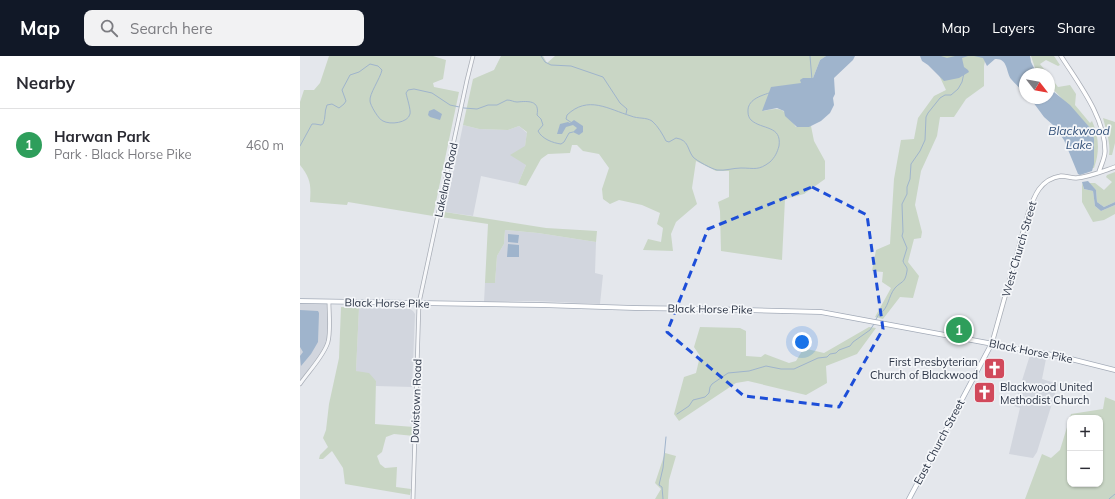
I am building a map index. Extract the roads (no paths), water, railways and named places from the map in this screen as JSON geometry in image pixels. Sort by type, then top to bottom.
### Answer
[{"type":"main road","points":[[1061,56],[1098,118],[1105,149],[1099,172]]},
{"type":"main road","name":"West Church Street","points":[[992,343],[1028,214],[1036,193],[1044,183],[1053,178],[1063,176],[1079,177],[1115,167]]},
{"type":"main road","name":"Black Horse Pike","points":[[300,301],[795,310],[821,312],[992,343],[1115,370]]},
{"type":"main road","name":"East Church Street","points":[[909,499],[992,343]]},
{"type":"street","name":"Lakeland Road","points":[[419,303],[473,56]]},
{"type":"street","points":[[300,384],[328,343],[329,302]]},
{"type":"street","name":"Davistown Road","points":[[413,499],[419,303]]},
{"type":"water","points":[[826,56],[855,56],[853,60],[834,78],[834,105],[830,113],[821,121],[809,127],[797,127],[785,116],[784,111],[777,108],[762,111],[771,87],[801,83],[800,80],[803,78],[813,78],[820,60]]},
{"type":"water","points":[[920,56],[941,56],[947,58],[955,56],[968,56],[962,58],[964,67],[969,72],[959,78],[944,81],[922,61]]},
{"type":"water","points":[[974,56],[1030,56],[1034,68],[1019,68],[1019,87],[1009,76],[1006,66],[1002,61],[995,59],[987,66],[983,58]]},
{"type":"water","name":"Blackwood Lake","points":[[1055,93],[1070,105],[1091,129],[1094,139],[1094,164],[1092,171],[1080,175],[1078,174],[1064,140],[1053,125],[1044,117],[1034,104],[1055,104]]},
{"type":"water","points":[[434,109],[442,114],[440,120],[428,115],[429,111]]},
{"type":"water","points":[[574,120],[583,126],[583,132],[579,135],[573,132],[577,128],[573,125],[566,127],[562,134],[557,134],[560,124],[570,123]]},
{"type":"water","points":[[1088,181],[1096,190],[1097,202],[1104,207],[1115,202],[1115,205],[1101,211],[1095,206],[1093,191],[1084,189],[1082,182]]},
{"type":"water","points":[[508,234],[519,235],[518,243],[508,242]]},
{"type":"water","points":[[508,244],[519,245],[519,257],[507,257]]},
{"type":"water","points":[[300,310],[318,311],[319,313],[318,342],[311,354],[301,366],[300,356],[303,352],[300,347]]},
{"type":"waterway","points":[[541,56],[545,62],[551,65],[571,66],[603,77],[620,103],[627,109],[626,114]]},
{"type":"waterway","points":[[810,56],[812,80]]},
{"type":"waterway","points":[[300,146],[312,124],[323,124],[327,105],[332,104],[339,108],[344,104],[346,101],[342,90],[350,75],[359,72],[370,64],[378,66],[382,70],[371,94],[370,103],[379,118],[386,122],[394,123],[409,117],[410,110],[406,93],[408,90],[414,89],[432,93],[450,105],[464,108],[477,109],[488,105],[497,105],[507,100],[516,102],[532,102],[537,106],[537,115],[541,119],[543,125],[538,131],[545,138],[551,142],[561,144],[564,142],[569,133],[573,132]]},
{"type":"waterway","points":[[875,321],[879,314],[887,306],[893,291],[904,280],[906,275],[907,268],[903,261],[907,248],[902,236],[902,204],[907,194],[911,164],[920,151],[925,140],[926,117],[940,98],[945,95],[951,95],[958,89],[962,82],[964,73]]},
{"type":"waterway","points":[[572,123],[566,119],[567,115],[575,109],[583,106],[598,105],[634,117],[652,121],[662,133],[666,141],[669,142],[676,138],[680,139],[686,143],[693,157],[708,167],[720,170],[756,168],[762,167],[770,162],[776,155],[779,146],[777,134],[774,131],[755,123],[750,119],[748,114],[750,104],[758,97],[769,93]]},
{"type":"waterway","points":[[677,414],[689,406],[693,400],[705,397],[709,393],[712,384],[728,373],[749,371],[766,366],[781,369],[794,369],[818,358],[827,357],[830,354],[836,353],[839,350],[850,346],[853,342],[870,330],[874,324]]},
{"type":"waterway","points":[[663,499],[662,487],[659,485],[663,468],[666,437]]},
{"type":"waterway","points":[[1109,499],[1115,494]]},
{"type":"place","name":"Harwan Park","points":[[959,330]]},
{"type":"place","name":"First Presbyterian Church of Blackwood","points":[[994,368]]},
{"type":"place","name":"Blackwood United Methodist Church","points":[[985,393]]}]
